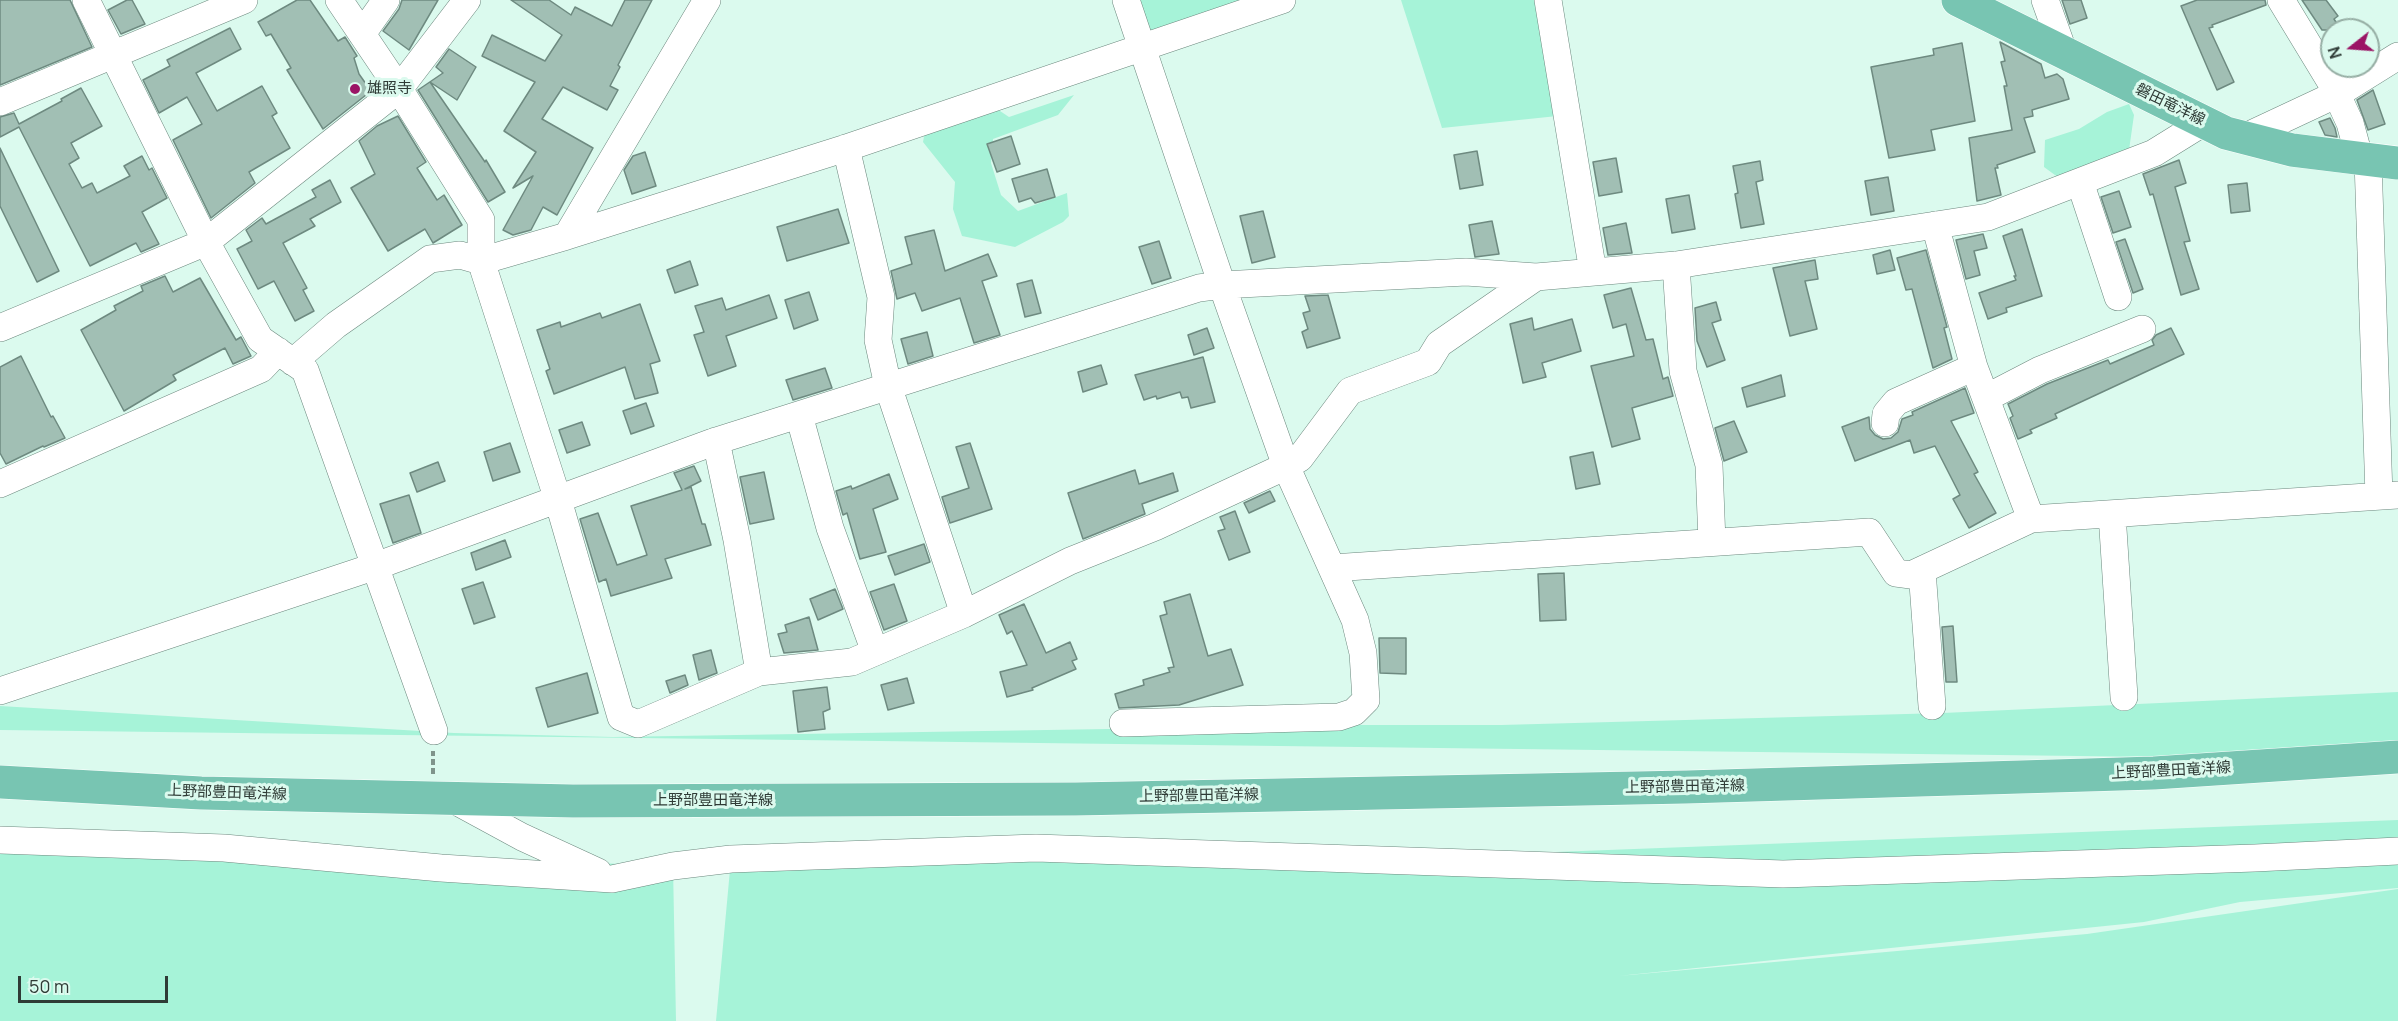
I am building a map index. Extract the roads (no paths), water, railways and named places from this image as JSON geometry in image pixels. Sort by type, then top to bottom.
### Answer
[{"type":"main road","name":"磐田竜洋線","points":[[1958,0],[2204,122],[2243,138],[2292,150],[2375,161]]},
{"type":"main road","name":"上野部豊田竜洋線","points":[[0,782],[201,794],[442,789],[585,801],[1064,799],[1675,787],[2154,773],[2398,757]]},
{"type":"street","points":[[86,0],[206,242],[260,339],[305,370],[434,731]]},
{"type":"street","points":[[0,102],[244,0]]},
{"type":"street","points":[[339,0],[399,89],[481,220],[481,261],[558,500],[621,717],[638,724],[759,672],[852,662],[964,614],[1070,561],[1155,527],[1286,465],[1300,458],[1350,391],[1428,362],[1439,344],[1536,277]]},
{"type":"street","points":[[362,34],[386,0]]},
{"type":"street","points":[[0,328],[206,242],[399,89],[467,0]]},
{"type":"street","points":[[567,236],[707,0]]},
{"type":"street","points":[[1123,723],[1339,717],[1354,712],[1366,700],[1363,653],[1355,620],[1286,465],[1222,285],[1126,0]]},
{"type":"street","points":[[0,484],[261,369],[336,325],[430,259],[460,255],[481,261],[567,236],[846,148],[1282,0]]},
{"type":"street","points":[[1548,0],[1593,272]]},
{"type":"street","points":[[2045,0],[2064,53]]},
{"type":"street","points":[[1332,568],[1869,532],[1896,573],[1911,575],[2031,519],[2388,495],[2375,161],[2350,123],[2337,94],[2281,0]]},
{"type":"street","points":[[2243,138],[2337,94],[2398,56]]},
{"type":"street","points":[[0,691],[376,566],[716,441],[1199,288],[1466,272],[1536,277],[1676,265],[1988,217],[2154,153],[2204,122]]},
{"type":"street","points":[[846,148],[881,297],[878,340],[888,386],[964,614]]},
{"type":"street","points":[[2080,182],[2118,297]]},
{"type":"street","points":[[1935,225],[1974,367],[2031,519]]},
{"type":"street","points":[[1676,265],[1683,371],[1709,465],[1712,542]]},
{"type":"street","points":[[1986,398],[2040,370],[2142,329]]},
{"type":"street","points":[[1885,423],[1886,414],[1896,402],[1974,367]]},
{"type":"street","points":[[799,415],[830,528],[875,652]]},
{"type":"street","points":[[716,441],[737,540],[759,672]]},
{"type":"street","points":[[2112,514],[2124,697]]},
{"type":"street","points":[[1922,570],[1932,706]]},
{"type":"street","points":[[442,789],[522,837],[612,879]]},
{"type":"street","points":[[0,840],[224,848],[441,868],[612,879],[674,866],[731,860],[1036,848],[1783,874],[2398,851]]},
{"type":"place","name":"雄照寺","points":[[355,89]]}]
